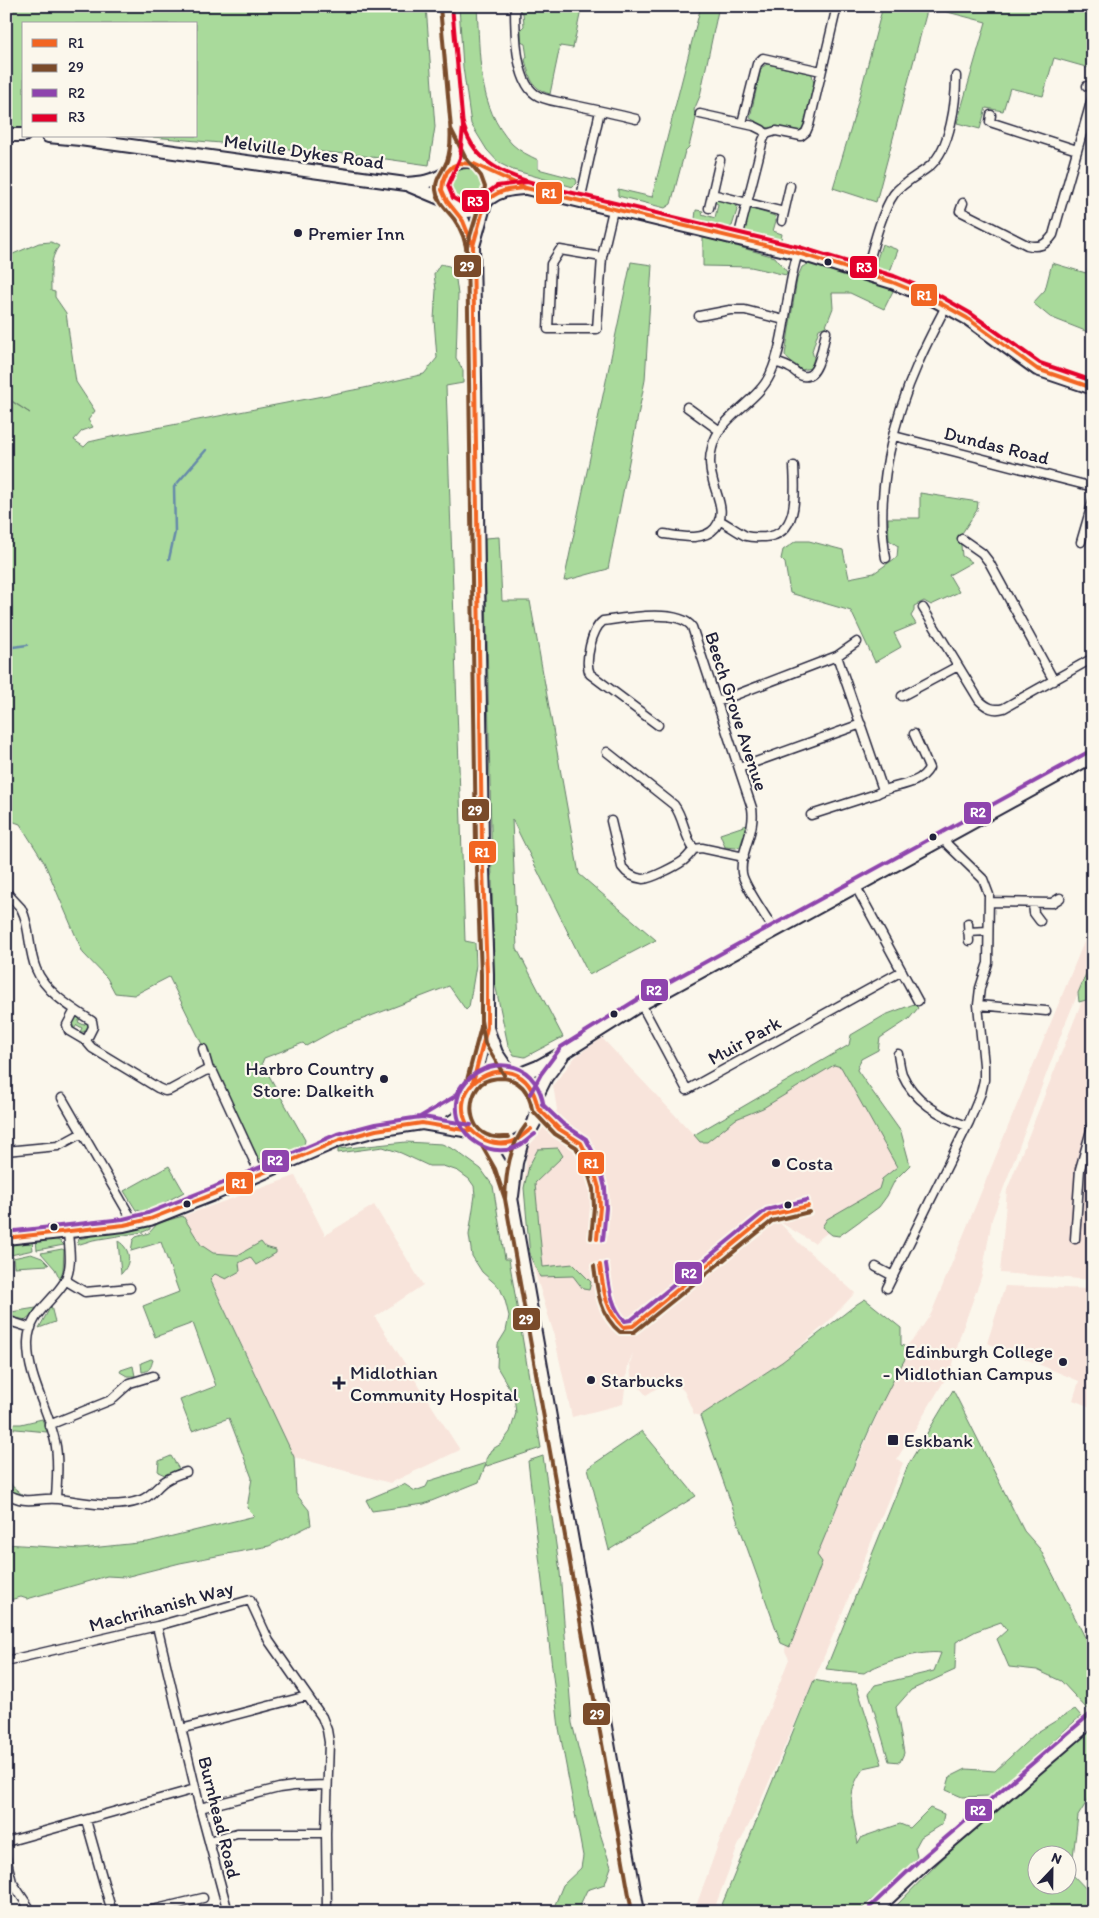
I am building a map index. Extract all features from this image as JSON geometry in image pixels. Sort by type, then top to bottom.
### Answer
[{"type":"main road","points":[[446,6],[457,128],[455,147],[442,183],[442,192],[463,220],[473,246]]},
{"type":"main road","points":[[457,128],[464,145],[487,173],[492,186],[473,246],[482,844],[487,1028],[470,1086],[464,1098],[464,1110],[470,1130]]},
{"type":"main road","points":[[6,135],[22,135]]},
{"type":"main road","name":"Melville Dykes Road","points":[[69,138],[406,184],[428,183],[436,180],[448,170]]},
{"type":"main road","points":[[448,170],[464,162],[480,166],[526,188],[738,238],[866,273],[892,282],[946,306],[972,322],[1037,369],[1093,388]]},
{"type":"main road","name":"Melville Dykes Road","points":[[406,184],[450,204]]},
{"type":"main road","points":[[450,204],[461,211],[470,211],[478,209],[497,192],[526,188]]},
{"type":"main road","points":[[422,1123],[452,1105],[470,1086],[485,1074],[492,1072],[514,1073],[538,1067],[641,1004],[1093,756]]},
{"type":"main road","points":[[487,1028],[496,1052],[514,1073],[530,1084],[536,1097],[538,1108],[536,1120],[523,1137],[500,1145],[487,1143]]},
{"type":"main road","points":[[536,1097],[546,1077],[565,1052]]},
{"type":"main road","points":[[6,1238],[68,1232],[150,1219],[357,1134],[422,1123],[470,1130],[487,1143],[500,1166],[511,1198],[638,1912]]},
{"type":"main road","points":[[511,1198],[516,1164],[523,1137]]},
{"type":"main road","points":[[874,1912],[926,1863],[1093,1720]]},
{"type":"street","points":[[515,6],[518,56],[528,87],[534,94],[541,98],[636,119]]},
{"type":"street","points":[[738,238],[762,140],[766,134],[776,131],[801,136],[806,132],[809,125],[837,6]]},
{"type":"street","points":[[742,123],[757,64],[763,58],[822,71]]},
{"type":"street","points":[[866,273],[886,208],[895,193],[932,164],[942,149],[947,137],[956,97],[956,76]]},
{"type":"street","points":[[963,203],[960,211],[1027,245],[1035,247],[1049,241],[1053,235],[1078,150],[1089,121],[1093,95]]},
{"type":"street","points":[[580,201],[600,111]]},
{"type":"street","points":[[700,114],[742,123],[762,130],[766,134]]},
{"type":"street","points":[[992,115],[990,122],[1078,150]]},
{"type":"street","points":[[709,208],[720,160]]},
{"type":"street","points":[[782,221],[790,186]]},
{"type":"street","points":[[712,194],[784,212]]},
{"type":"street","points":[[602,257],[560,250],[551,264],[548,329],[597,329],[602,257],[613,210]]},
{"type":"street","points":[[664,534],[683,537],[710,533],[719,520],[721,504],[712,480],[710,466],[714,440],[720,431],[761,389],[770,376],[775,362],[798,253]]},
{"type":"street","points":[[886,558],[881,520],[882,498],[894,436],[909,386],[946,306]]},
{"type":"street","points":[[699,316],[730,310],[745,310],[784,320]]},
{"type":"street","points":[[775,362],[791,368],[805,377],[811,375],[816,370],[826,332]]},
{"type":"street","points":[[686,406],[720,431]]},
{"type":"street","name":"Dundas Road","points":[[894,436],[1093,487]]},
{"type":"street","points":[[719,520],[744,535],[754,538],[771,537],[781,531],[788,525],[796,497],[794,466]]},
{"type":"street","points":[[1081,542],[1093,501]]},
{"type":"street","points":[[962,539],[982,552],[989,562],[1054,681]]},
{"type":"street","points":[[968,554],[973,546]]},
{"type":"street","points":[[884,547],[892,547]]},
{"type":"street","points":[[923,608],[984,706],[992,709],[1004,708],[1093,658]]},
{"type":"street","name":"Beech Grove Avenue","points":[[658,725],[590,674],[587,665],[593,633],[603,621],[648,614],[685,620],[692,627],[754,816],[741,872],[775,931]]},
{"type":"street","points":[[717,702],[837,656],[857,642]]},
{"type":"street","points":[[837,656],[883,790]]},
{"type":"street","points":[[904,692],[958,666]]},
{"type":"street","points":[[645,726],[650,719]]},
{"type":"street","points":[[738,768],[861,724]]},
{"type":"street","points":[[811,815],[822,815],[883,790],[898,787],[926,774],[929,768],[914,734]]},
{"type":"street","points":[[608,752],[674,805],[680,816],[689,843],[694,849]]},
{"type":"street","points":[[612,822],[622,867],[634,877],[644,879],[651,877],[682,862],[694,849],[702,848],[744,857]]},
{"type":"street","points":[[887,1288],[967,1126],[981,1093],[984,1080],[978,1005],[980,988],[988,970],[989,894],[984,879],[948,845],[944,838]]},
{"type":"street","points":[[856,887],[918,1001]]},
{"type":"street","points":[[6,892],[21,908],[24,915],[36,968],[41,978],[52,991],[93,1023],[86,1041]]},
{"type":"street","points":[[988,902],[1052,903],[1060,898]]},
{"type":"street","points":[[1032,903],[1034,913],[1040,921]]},
{"type":"street","points":[[969,942],[968,927],[988,931]]},
{"type":"street","name":"Muir Park","points":[[641,1004],[687,1090],[902,971]]},
{"type":"street","points":[[978,1005],[1046,1011]]},
{"type":"street","points":[[75,1010],[67,1028],[86,1041],[92,1048],[161,1090],[170,1090],[209,1070]]},
{"type":"street","points":[[203,1049],[209,1070],[216,1075],[260,1174]]},
{"type":"street","points":[[898,1054],[902,1073],[911,1090],[935,1111],[952,1121],[967,1126]]},
{"type":"street","points":[[62,1098],[134,1223]]},
{"type":"street","points":[[1075,1239],[1080,1169],[1093,1123]]},
{"type":"street","points":[[6,1151],[58,1146],[82,1133]]},
{"type":"street","points":[[56,1498],[57,1451],[31,1367],[28,1341],[31,1328],[42,1306],[65,1280],[70,1265],[68,1232]]},
{"type":"street","points":[[876,1267],[893,1276]]},
{"type":"street","points":[[65,1280],[85,1292],[130,1288]]},
{"type":"street","points":[[6,1320],[31,1328]]},
{"type":"street","points":[[49,1425],[111,1400],[130,1383],[153,1376]]},
{"type":"street","points":[[6,1493],[20,1500],[56,1498],[102,1505],[135,1502],[150,1495],[164,1481],[186,1472]]},
{"type":"street","name":"Machrihanish Way","points":[[6,1661],[157,1626],[250,1600],[269,1642],[322,1717],[327,1730],[329,1742],[326,1833],[327,1912]]},
{"type":"street","name":"Burnhead Road","points":[[157,1626],[195,1790],[228,1912]]},
{"type":"street","points":[[181,1729],[307,1696]]},
{"type":"street","points":[[200,1808],[279,1788],[327,1785]]},
{"type":"street","points":[[6,1842],[195,1790]]},
{"type":"street","points":[[86,1820],[112,1912]]},
{"type":"street","points":[[209,1841],[237,1832],[326,1833]]},
{"type":"street","points":[[6,1858],[12,1882],[32,1912]]},
{"type":"street","points":[[144,1912],[203,1898]]},
{"type":"shaded area","points":[[1093,920],[1093,957],[1064,1027],[992,1219],[982,1275],[960,1336],[952,1368],[897,1459],[903,1463],[851,1592],[757,1809],[738,1846],[713,1912],[694,1912],[735,1797],[789,1659],[785,1651],[786,1643],[817,1555],[892,1380],[910,1351],[906,1346],[916,1336],[931,1314]]},
{"type":"shaded area","points":[[1093,973],[1093,1280],[1000,1273],[1007,1190]]},
{"type":"shaded area","points":[[602,1038],[694,1135],[842,1049],[901,1132],[910,1165],[895,1180],[814,1243],[778,1221],[798,1242],[855,1293],[827,1323],[782,1362],[700,1416],[694,1414],[684,1391],[672,1379],[646,1395],[631,1378],[630,1363],[633,1353],[628,1365],[623,1404],[572,1417],[553,1331],[530,1256],[524,1188],[527,1149],[557,1110],[553,1085],[576,1056]]},
{"type":"shaded area","name":"Midlothian Community Hospital","points":[[295,1176],[325,1235],[374,1205],[423,1285],[375,1317],[460,1450],[390,1483],[294,1457],[210,1278],[201,1245],[183,1216]]},
{"type":"shaded area","name":"Edinburgh College - Midlothian Campus","points":[[1005,1286],[1093,1289],[1093,1408],[1073,1400],[1079,1381],[987,1343]]},
{"type":"green space","points":[[6,6],[426,6],[435,127],[429,165],[357,155],[164,138],[198,138],[198,22],[22,22],[22,129],[6,129]]},
{"type":"green space","points":[[459,6],[477,6],[482,79],[492,114],[501,129],[515,147],[538,160],[538,169],[576,179],[577,183],[573,187],[513,170],[499,163],[487,150],[471,124],[463,67]]},
{"type":"green space","points":[[521,6],[560,6],[581,10],[573,48],[560,46],[550,94],[539,89],[532,82],[528,72],[525,60],[527,57],[525,44],[521,42],[521,29],[524,26],[523,13],[520,11]]},
{"type":"green space","points":[[701,6],[719,6],[700,96],[694,110],[696,118],[689,147],[685,151],[671,204],[665,208],[618,196],[618,189],[652,197]]},
{"type":"green space","points":[[883,6],[1093,6],[1093,69],[1054,58],[1043,96],[1010,88],[1003,111],[986,108],[980,129],[957,123],[986,22],[928,7],[876,202],[833,188]]},
{"type":"green space","points":[[767,64],[812,74],[814,84],[803,128],[797,132],[767,128],[750,118],[761,68]]},
{"type":"green space","points":[[467,168],[480,173],[485,186],[480,199],[467,204],[454,199],[449,186],[454,173]]},
{"type":"green space","points":[[717,199],[736,204],[735,206],[738,207],[732,226],[727,228],[695,219],[696,210],[703,211],[702,214],[715,218],[718,204],[712,201]]},
{"type":"green space","points":[[750,208],[775,216],[776,221],[773,231],[782,234],[781,240],[745,231]]},
{"type":"green space","points":[[703,237],[775,257],[787,272],[786,275],[751,267],[703,266]]},
{"type":"green space","points":[[51,242],[59,246],[52,262],[51,291],[55,292],[55,297],[66,313],[76,382],[95,411],[88,420],[93,427],[82,431],[74,440],[84,447],[89,442],[115,436],[364,388],[424,374],[437,358],[434,319],[436,290],[434,274],[440,264],[449,266],[455,272],[458,295],[456,358],[463,370],[463,383],[446,386],[465,941],[475,943],[476,965],[469,1007],[466,1010],[449,986],[337,1029],[306,1046],[303,1043],[264,1058],[262,1063],[305,1140],[304,1146],[268,1162],[258,1158],[169,977],[134,995],[115,993],[107,978],[83,953],[44,862],[20,824],[6,819],[6,398],[30,413],[6,397],[6,257],[39,243]]},
{"type":"green space","points":[[882,244],[898,250],[889,274],[877,267],[876,262]]},
{"type":"green space","points":[[631,262],[652,265],[645,380],[608,569],[564,581]]},
{"type":"green space","points":[[810,263],[894,289],[884,309],[850,293],[832,293],[833,308],[826,326],[819,329],[812,351],[814,358],[811,368],[801,370],[785,355],[797,279],[802,267]]},
{"type":"green space","points":[[1052,263],[1086,273],[1088,268],[1093,269],[1093,334],[1050,317],[1033,303],[1045,290]]},
{"type":"green space","points":[[920,493],[978,502],[977,510],[957,541],[961,545],[962,556],[972,562],[949,575],[959,592],[931,605],[924,601],[914,606],[911,616],[916,624],[894,633],[901,647],[875,662],[851,611],[790,593],[785,563],[781,559],[783,550],[796,541],[809,541],[843,550],[849,578],[874,573],[897,557],[898,546],[889,540],[888,518],[920,518]]},
{"type":"green space","points":[[499,537],[502,601],[530,601],[579,874],[656,940],[589,975],[512,819],[517,949],[563,1037],[525,1057],[514,1055],[508,1045],[494,979],[485,538]]},
{"type":"green space","points":[[747,825],[740,847],[725,847],[720,834]]},
{"type":"green space","points":[[1093,957],[1093,979],[1086,1000],[1079,1002],[1078,993]]},
{"type":"green space","points":[[914,1004],[918,1008],[909,1019],[880,1038],[878,1050],[861,1059],[857,1070],[901,1132],[910,1165],[895,1180],[879,1207],[839,1236],[832,1235],[822,1227],[827,1219],[879,1189],[882,1179],[897,1167],[841,1067],[834,1065],[763,1108],[736,1119],[707,1142],[700,1142],[694,1135],[849,1045],[851,1035],[885,1015]]},
{"type":"green space","points":[[76,1017],[81,1017],[78,1022],[84,1025],[87,1020],[88,1027],[84,1032],[80,1032],[82,1028],[77,1025],[74,1029],[72,1023]]},
{"type":"green space","points":[[406,1142],[442,1144],[455,1150],[481,1169],[493,1186],[505,1259],[509,1259],[541,1448],[487,1466],[486,1464],[479,1482],[424,1504],[372,1511],[366,1500],[404,1484],[415,1491],[426,1487],[429,1481],[486,1463],[491,1450],[501,1444],[510,1432],[516,1413],[514,1396],[497,1367],[498,1344],[506,1331],[509,1316],[505,1300],[500,1288],[482,1272],[472,1256],[469,1235],[475,1195],[474,1186],[469,1179],[458,1171],[443,1166],[429,1166],[383,1147],[338,1153],[338,1149]]},
{"type":"green space","points":[[558,1148],[563,1156],[535,1183],[543,1267],[573,1264],[591,1282],[589,1290],[583,1289],[573,1276],[540,1277],[530,1256],[524,1188],[529,1166],[538,1149]]},
{"type":"green space","points":[[169,1166],[184,1192],[147,1212],[136,1210],[124,1191]]},
{"type":"green space","points":[[183,1216],[201,1245],[213,1253],[238,1255],[261,1242],[265,1247],[276,1250],[276,1253],[256,1265],[250,1257],[239,1263],[240,1271],[226,1279],[215,1274],[210,1279],[294,1457],[296,1494],[309,1510],[311,1525],[269,1546],[180,1563],[125,1577],[107,1576],[27,1599],[21,1597],[6,1601],[6,1544],[81,1549],[148,1542],[255,1516],[247,1508],[252,1478],[229,1418],[192,1431],[180,1400],[216,1386],[193,1323],[155,1337],[143,1306],[179,1292],[161,1242],[131,1251],[133,1240],[136,1237],[149,1233],[158,1223]]},
{"type":"green space","points":[[146,1225],[147,1227],[150,1226],[150,1229],[143,1232],[93,1240],[77,1245],[79,1239],[89,1237],[89,1234]]},
{"type":"green space","points":[[55,1239],[64,1245],[37,1250],[36,1240]]},
{"type":"green space","points":[[32,1241],[33,1250],[6,1256],[6,1243]]},
{"type":"green space","points":[[118,1241],[128,1252],[127,1265],[121,1274]]},
{"type":"green space","points":[[64,1250],[63,1270],[60,1279],[55,1269],[41,1253]]},
{"type":"green space","points":[[31,1254],[42,1258],[49,1265],[14,1267],[13,1258]]},
{"type":"green space","points":[[865,1299],[901,1328],[901,1345],[906,1347],[909,1352],[871,1426],[817,1555],[822,1562],[790,1647],[781,1643],[700,1416],[782,1362]]},
{"type":"green space","points":[[51,1306],[55,1322],[39,1328]]},
{"type":"green space","points":[[36,1308],[26,1320],[7,1316],[11,1312]]},
{"type":"green space","points":[[153,1360],[150,1368],[142,1372],[141,1363]]},
{"type":"green space","points":[[133,1366],[135,1376],[127,1376],[120,1372],[121,1370]]},
{"type":"green space","points":[[953,1390],[1024,1531],[1040,1549],[1093,1653],[1093,1704],[1087,1709],[1061,1681],[1037,1670],[1009,1667],[997,1639],[1007,1630],[1001,1622],[976,1631],[956,1642],[955,1670],[911,1690],[896,1707],[904,1753],[900,1762],[889,1761],[869,1693],[875,1685],[934,1671],[941,1653],[923,1653],[901,1658],[864,1673],[826,1669],[908,1465]]},
{"type":"green space","points":[[42,1419],[47,1432],[6,1428],[6,1421],[9,1424],[21,1424]]},
{"type":"green space","points":[[642,1431],[696,1496],[609,1550],[588,1468]]},
{"type":"green space","points":[[171,1456],[179,1469],[165,1475],[158,1472],[159,1461]]},
{"type":"green space","points":[[543,1456],[560,1572],[572,1723],[597,1824],[611,1867],[605,1884],[587,1890],[580,1905],[581,1912],[552,1912],[563,1885],[581,1868],[583,1856],[559,1728],[528,1461]]},
{"type":"green space","points":[[6,1474],[12,1486],[24,1496],[15,1494],[6,1488]]},
{"type":"green space","points":[[814,1680],[834,1684],[856,1684],[882,1764],[864,1768],[854,1786],[852,1813],[858,1844],[862,1837],[900,1824],[910,1828],[930,1808],[944,1814],[942,1824],[921,1837],[915,1848],[917,1857],[880,1897],[874,1898],[858,1912],[719,1912]]},
{"type":"green space","points":[[1075,1709],[1081,1716],[990,1796],[962,1797],[946,1790],[950,1777],[966,1769],[995,1771],[1036,1733]]},
{"type":"green space","points":[[1093,1728],[1093,1792],[1078,1816],[1074,1846],[1026,1846],[1026,1896],[1076,1896],[1076,1878],[1091,1894],[1090,1905],[1077,1910],[1079,1912],[890,1912],[937,1864],[1039,1768]]},
{"type":"waterway","points":[[169,559],[175,532],[174,487],[206,450]]},
{"type":"waterway","points":[[6,648],[27,645]]},
{"type":"transit line","name":"R3","points":[[452,6],[463,127],[460,158],[448,186],[453,198],[465,205],[473,203],[497,186],[527,182],[799,247],[894,276],[933,292],[970,313],[1040,363],[1093,381]]},
{"type":"transit line","name":"29","points":[[440,7],[451,129],[465,157],[481,176],[485,187],[467,246],[476,844],[481,974],[481,1027],[467,1080]]},
{"type":"transit line","name":"R3","points":[[462,120],[472,144],[488,162],[498,169],[534,183]]},
{"type":"transit line","name":"29","points":[[450,123],[448,156],[438,178],[436,190],[440,202],[454,219],[461,232],[465,241],[467,255]]},
{"type":"transit line","name":"R1","points":[[473,246],[463,221],[447,201],[442,190],[447,172],[453,166],[460,163],[474,164],[526,188],[798,253],[892,282],[931,298],[967,318],[1037,369],[1093,388]]},
{"type":"transit line","name":"R1","points":[[473,1082],[487,1028],[482,844],[473,246],[485,203],[499,193],[526,188]]},
{"type":"transit line","name":"R2","points":[[530,1094],[541,1074],[561,1047],[638,999],[1090,751]]},
{"type":"transit line","name":"29","points":[[481,1020],[485,1043],[504,1075]]},
{"type":"transit line","name":"R2","points":[[535,1134],[519,1146],[505,1150],[494,1150],[474,1142],[461,1125],[457,1115],[459,1093],[477,1072],[486,1068],[504,1065],[520,1069],[531,1077],[541,1094],[544,1107]]},
{"type":"transit line","name":"R1","points":[[531,1129],[512,1142],[494,1143],[485,1140],[471,1130],[466,1122],[463,1104],[465,1096],[474,1083],[488,1074],[496,1072],[512,1073],[522,1078],[530,1087],[538,1108]]},
{"type":"transit line","name":"29","points":[[509,1137],[490,1136],[477,1127],[471,1105],[476,1090],[488,1080],[503,1078],[515,1081],[526,1092],[532,1109]]},
{"type":"transit line","name":"R2","points":[[6,1232],[123,1219],[148,1213],[337,1134],[375,1124],[420,1117],[454,1097],[462,1085]]},
{"type":"transit line","name":"R2","points":[[542,1104],[563,1124],[586,1139],[599,1164],[605,1188],[606,1208],[603,1240]]},
{"type":"transit line","name":"R1","points":[[538,1108],[559,1129],[581,1143],[593,1167],[599,1188],[600,1207],[597,1239]]},
{"type":"transit line","name":"29","points":[[534,1112],[555,1134],[576,1147],[587,1169],[593,1189],[594,1207],[591,1238]]},
{"type":"transit line","name":"R2","points":[[413,1118],[423,1117],[471,1125]]},
{"type":"transit line","name":"R1","points":[[6,1238],[124,1225],[150,1219],[339,1140],[376,1130],[422,1123],[470,1131]]},
{"type":"transit line","name":"29","points":[[526,1125],[512,1151],[506,1179],[505,1199],[632,1912]]},
{"type":"transit line","name":"29","points":[[482,1146],[495,1169],[505,1199]]},
{"type":"transit line","name":"R2","points":[[606,1264],[611,1294],[616,1309],[625,1321],[631,1320],[766,1210],[807,1200]]},
{"type":"transit line","name":"R1","points":[[600,1265],[602,1282],[612,1314],[623,1327],[633,1326],[769,1215],[808,1206]]},
{"type":"transit line","name":"29","points":[[594,1266],[598,1293],[608,1318],[620,1332],[634,1332],[772,1221],[809,1212]]},
{"type":"transit line","name":"R2","points":[[870,1907],[922,1858],[1089,1715]]},
{"type":"place","name":"Premier Inn","points":[[298,233]]},
{"type":"place","name":"Harbro Country Store: Dalkeith","points":[[384,1079]]},
{"type":"place","name":"Costa","points":[[776,1163]]},
{"type":"place","name":"Edinburgh College - Midlothian Campus","points":[[1063,1362]]},
{"type":"place","name":"Starbucks","points":[[591,1380]]},
{"type":"place","name":"Midlothian Community Hospital","points":[[339,1383]]},
{"type":"place","name":"Eskbank","points":[[893,1440]]}]
